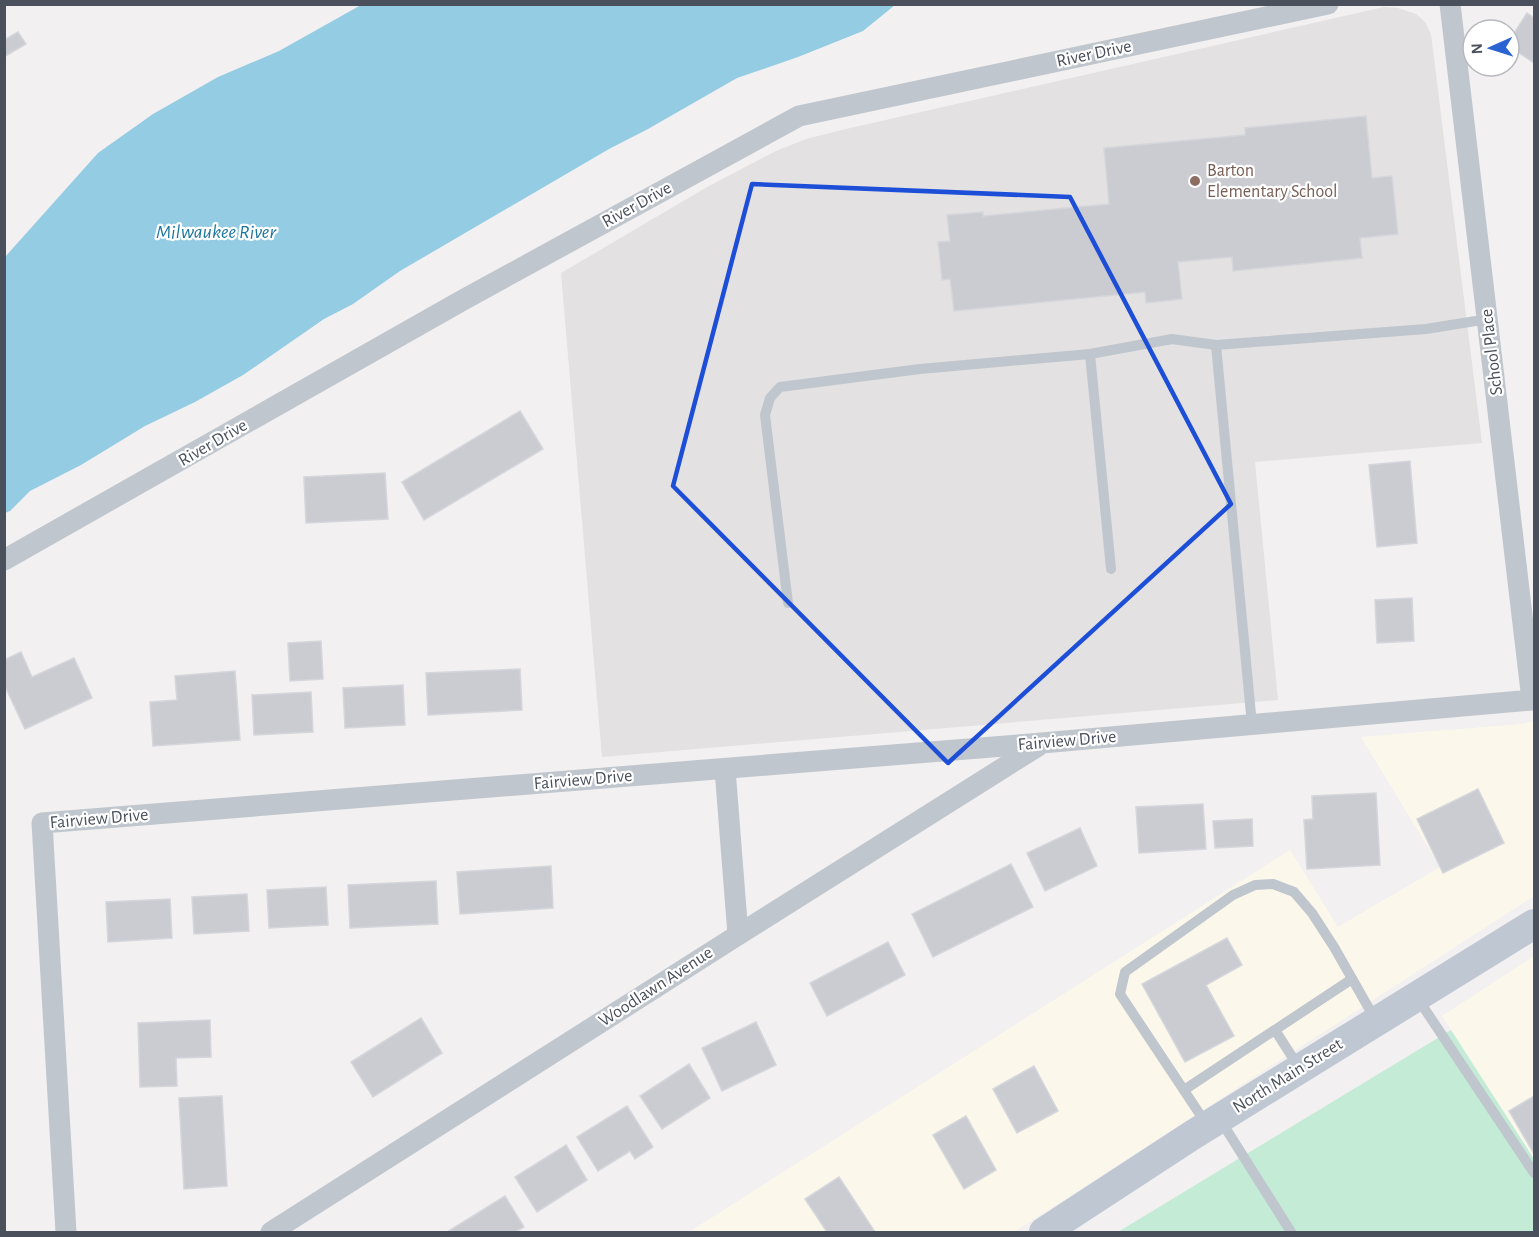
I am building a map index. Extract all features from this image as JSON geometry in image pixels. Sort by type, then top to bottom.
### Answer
[{"type":"main road","name":"North Main Street","points":[[1044,1233],[1213,1122],[1534,924]]},
{"type":"street","name":"River Drive","points":[[4,560],[463,300],[799,116],[1328,4]]},
{"type":"street","name":"School Place","points":[[1450,4],[1534,700]]},
{"type":"street","name":"Fairview Drive","points":[[66,1233],[42,823],[1042,743],[1534,700]]},
{"type":"street","name":"Woodlawn Avenue","points":[[271,1233],[1042,743]]},
{"type":"street","points":[[724,769],[738,935]]},
{"type":"lane","points":[[789,603],[765,415],[770,398],[780,387],[920,369],[1090,354],[1172,339],[1216,345],[1426,329],[1488,320]]},
{"type":"lane","points":[[1216,345],[1252,725]]},
{"type":"lane","points":[[1090,354],[1111,569]]},
{"type":"lane","points":[[1291,1233],[1213,1122],[1184,1090],[1120,994],[1125,972],[1233,895],[1255,885],[1273,885],[1294,892],[1312,913],[1377,1022]]},
{"type":"lane","points":[[1184,1090],[1352,979]]},
{"type":"lane","points":[[1417,997],[1534,1173]]},
{"type":"lane","points":[[1275,1030],[1300,1069]]},
{"type":"highlighted area","points":[[752,184],[1070,197],[1231,504],[948,763],[673,486]]},
{"type":"shaded area","points":[[1384,7],[1398,8],[1416,14],[1425,22],[1431,34],[1482,443],[1255,462],[1278,700],[602,757],[561,273],[707,187],[776,151],[806,139]]},
{"type":"shaded area","points":[[1534,721],[1534,896],[1014,1232],[689,1232],[1290,850],[1338,927],[1440,867],[1361,737]]},
{"type":"shaded area","points":[[1534,956],[1534,1159],[1442,1016]]},
{"type":"green space","points":[[1451,1030],[1534,1159],[1534,1232],[1118,1232]]},
{"type":"water","name":"Milwaukee River","points":[[361,5],[895,5],[863,31],[737,78],[609,149],[400,271],[353,304],[324,319],[243,375],[145,426],[81,465],[30,491],[10,511],[5,513],[5,257],[98,153],[153,114],[218,77],[279,51]]},
{"type":"building","points":[[1527,13],[1534,18],[1534,63],[1521,54],[1521,22]]},
{"type":"building","points":[[18,32],[26,44],[4,57],[4,40]]},
{"type":"building","points":[[1366,116],[1372,178],[1392,176],[1398,234],[1360,238],[1362,258],[1233,271],[1232,257],[1178,262],[1182,299],[1146,303],[1145,292],[954,311],[950,279],[942,280],[938,242],[950,241],[947,215],[983,212],[983,216],[1109,204],[1104,148],[1245,135],[1245,128]]},
{"type":"building","points":[[520,411],[543,449],[424,520],[402,482]]},
{"type":"building","points":[[1410,461],[1417,543],[1377,547],[1369,465]]},
{"type":"building","points":[[385,473],[388,519],[306,523],[304,477]]},
{"type":"building","points":[[1412,598],[1414,641],[1377,643],[1375,600]]},
{"type":"building","points":[[321,641],[323,679],[290,681],[288,643]]},
{"type":"building","points":[[21,652],[32,677],[74,658],[92,698],[25,729],[4,684],[4,660]]},
{"type":"building","points":[[520,669],[522,710],[428,715],[426,673]]},
{"type":"building","points":[[235,671],[240,740],[153,746],[150,702],[177,700],[175,676]]},
{"type":"building","points":[[403,685],[405,725],[345,728],[343,688]]},
{"type":"building","points":[[311,692],[313,732],[254,735],[252,695]]},
{"type":"building","points":[[1478,789],[1504,843],[1443,873],[1417,819]]},
{"type":"building","points":[[1376,793],[1380,865],[1307,869],[1304,820],[1313,819],[1312,796]]},
{"type":"building","points":[[1203,804],[1206,849],[1139,853],[1136,807]]},
{"type":"building","points":[[1252,819],[1253,846],[1215,848],[1213,821]]},
{"type":"building","points":[[1080,828],[1097,866],[1045,891],[1027,853]]},
{"type":"building","points":[[1011,864],[1033,907],[933,957],[912,914]]},
{"type":"building","points":[[551,866],[553,908],[460,914],[457,872]]},
{"type":"building","points":[[436,881],[438,924],[350,928],[348,885]]},
{"type":"building","points":[[326,887],[328,925],[269,928],[267,890]]},
{"type":"building","points":[[247,894],[249,931],[194,934],[192,897]]},
{"type":"building","points":[[170,899],[172,938],[108,942],[106,902]]},
{"type":"building","points":[[1227,938],[1242,965],[1206,985],[1234,1036],[1185,1062],[1142,984]]},
{"type":"building","points":[[888,942],[905,975],[827,1016],[810,983]]},
{"type":"building","points":[[421,1018],[442,1053],[373,1097],[351,1062]]},
{"type":"building","points":[[210,1020],[211,1057],[176,1058],[177,1086],[140,1087],[138,1023]]},
{"type":"building","points":[[756,1022],[776,1065],[722,1091],[702,1048]]},
{"type":"building","points":[[689,1064],[710,1098],[662,1129],[640,1096]]},
{"type":"building","points":[[1034,1066],[1058,1111],[1017,1133],[993,1089]]},
{"type":"building","points":[[222,1096],[227,1186],[184,1189],[179,1098]]},
{"type":"building","points":[[1534,1096],[1534,1154],[1509,1111]]},
{"type":"building","points":[[627,1106],[653,1147],[635,1159],[630,1151],[598,1171],[577,1137]]},
{"type":"building","points":[[966,1116],[996,1170],[964,1189],[933,1135]]},
{"type":"building","points":[[566,1145],[587,1180],[537,1212],[515,1177]]},
{"type":"building","points":[[839,1177],[875,1232],[827,1232],[805,1199]]},
{"type":"building","points":[[505,1196],[524,1227],[515,1232],[447,1232]]},
{"type":"place","name":"Barton Elementary School","points":[[1195,181]]}]
